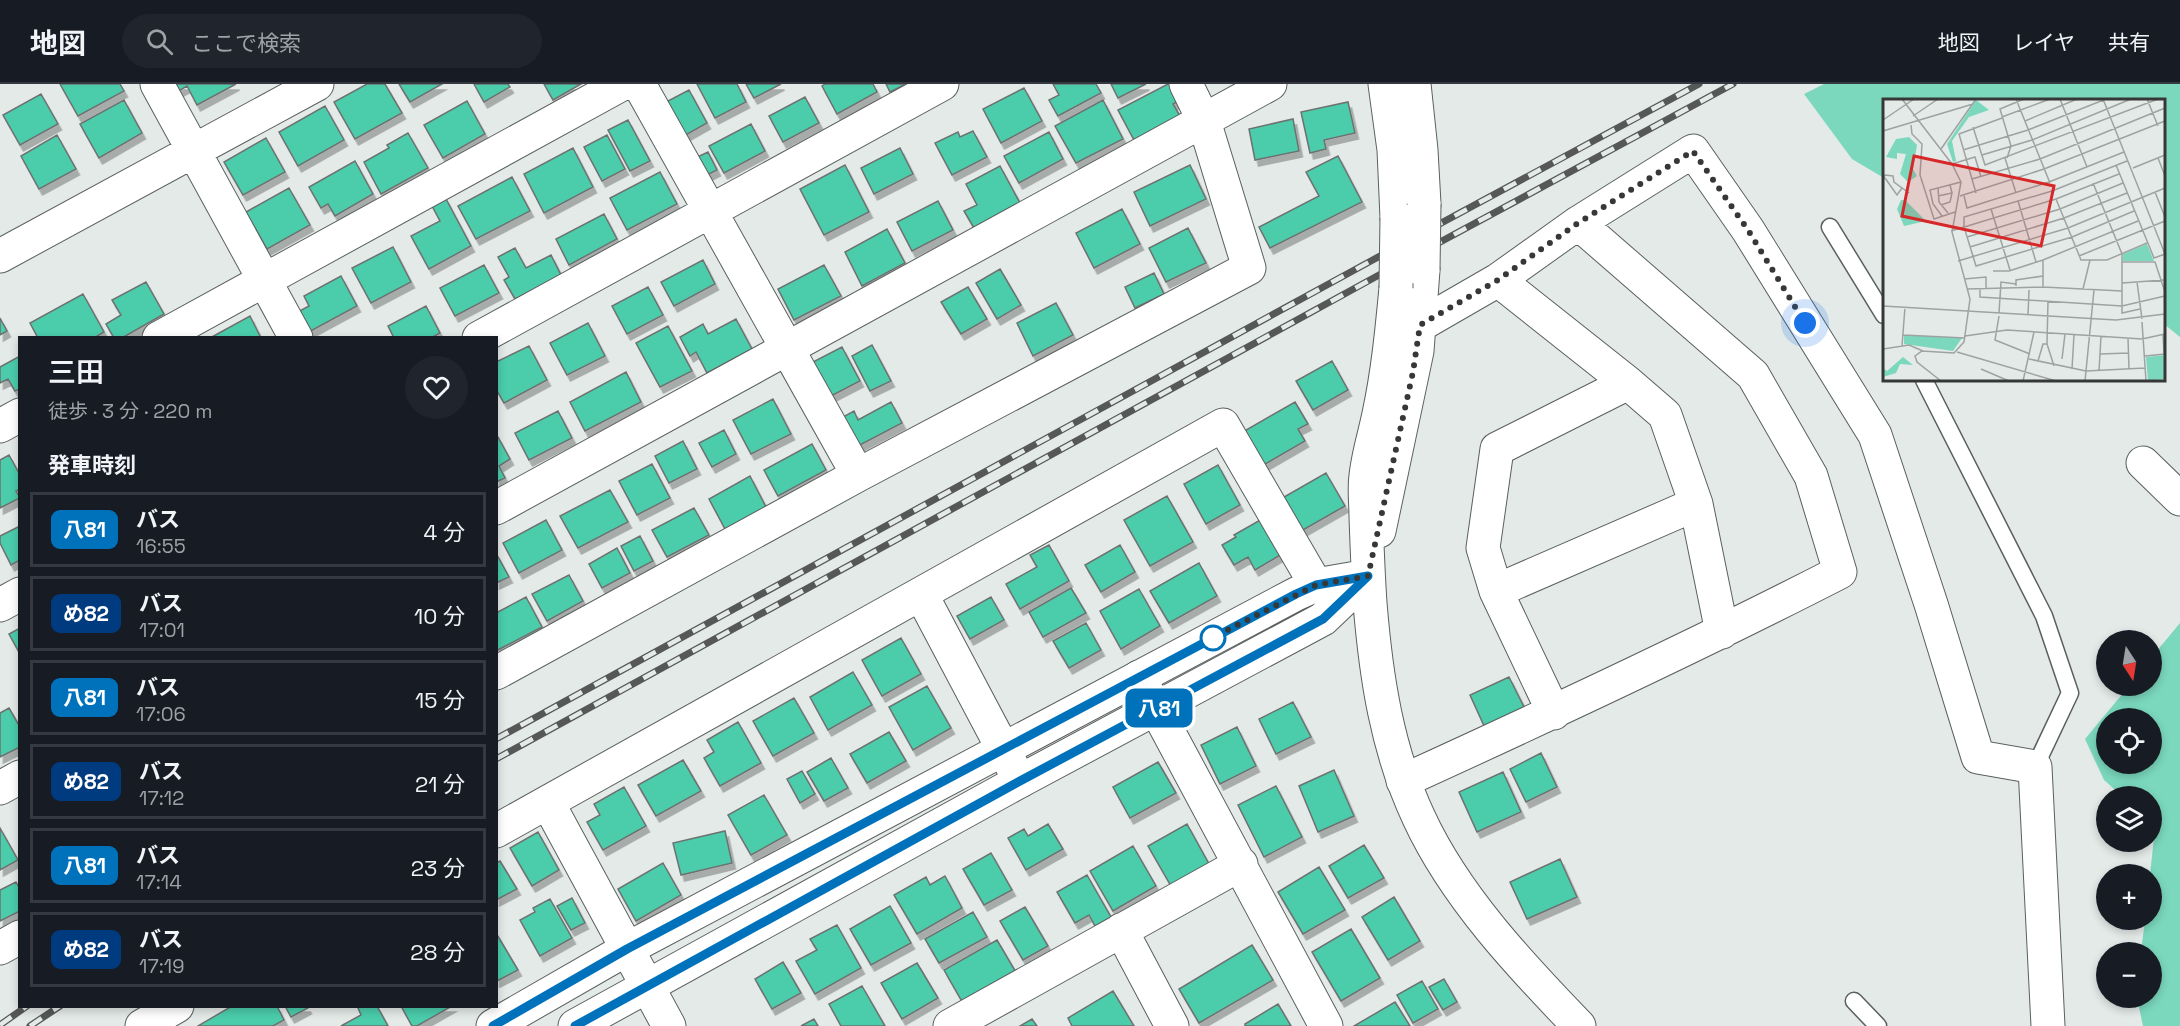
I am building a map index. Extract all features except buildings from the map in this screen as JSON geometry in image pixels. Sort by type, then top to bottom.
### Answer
[{"type":"street","points":[[157,84],[295,336]]},
{"type":"street","points":[[0,256],[317,84]]},
{"type":"street","points":[[163,336],[622,84]]},
{"type":"street","points":[[639,84],[858,475]]},
{"type":"street","points":[[483,336],[942,84]]},
{"type":"street","points":[[498,672],[858,475],[1249,268],[1204,121],[1186,84]]},
{"type":"street","points":[[498,507],[1270,84]]},
{"type":"street","points":[[1385,84],[1394,150],[1411,211],[1423,270],[1406,325]]},
{"type":"street","points":[[1414,84],[1421,150],[1396,288],[1406,325],[1417,351],[1368,576],[1375,662],[1387,727],[1419,819],[1443,861],[1491,930],[1537,983],[1579,1026]]},
{"type":"street","points":[[1406,325],[1498,280],[1578,223],[1693,151],[1748,230],[1875,435],[1931,604],[1978,757],[2035,767],[2048,1026]]},
{"type":"street","points":[[1404,781],[1554,713],[1840,572],[1811,476],[1753,375],[1578,223]]},
{"type":"street","points":[[1498,280],[1665,415],[1696,504],[1722,632]]},
{"type":"street","points":[[1554,713],[1496,591],[1483,548],[1497,449],[1628,383]]},
{"type":"street","points":[[0,426],[18,416]]},
{"type":"street","points":[[498,830],[1223,425],[1316,585]]},
{"type":"street","points":[[2143,463],[2180,499]]},
{"type":"street","points":[[1496,591],[1696,504]]},
{"type":"street","points":[[493,1026],[627,949],[1139,676],[1316,585],[1368,576]]},
{"type":"street","points":[[575,1026],[1020,781],[1323,619],[1368,576]]},
{"type":"street","points":[[921,594],[1020,781]]},
{"type":"street","points":[[0,605],[18,595]]},
{"type":"street","points":[[1139,676],[1326,1026]]},
{"type":"street","points":[[0,788],[18,778]]},
{"type":"street","points":[[548,803],[669,1026]]},
{"type":"street","points":[[816,848],[836,882]]},
{"type":"street","points":[[950,1026],[1241,864]]},
{"type":"street","points":[[1121,930],[1172,1026]]},
{"type":"street","points":[[142,1026],[174,1008]]},
{"type":"lane","points":[[1830,227],[1883,313]]},
{"type":"lane","points":[[1925,381],[2044,616],[2070,693],[2035,767]]},
{"type":"lane","points":[[1854,1000],[1878,1026]]},
{"type":"green space","points":[[1824,84],[2180,84],[2180,337],[2165,325],[2165,99],[1883,99],[1883,177],[1852,159],[1804,94]]},
{"type":"green space","points":[[2180,623],[2180,1026],[2143,1026],[2139,1008],[2162,1008],[2162,942],[2142,942],[2144,930],[2162,930],[2162,864],[2151,864],[2152,852],[2162,852],[2162,786],[2111,786],[2101,774],[2162,774],[2162,708],[2111,708],[2121,696],[2162,696],[2162,645]]},
{"type":"green space","points":[[2096,726],[2096,763],[2085,739]]},
{"type":"railway","points":[[498,738],[1699,84]]},
{"type":"railway","points":[[498,758],[1379,275],[1733,84]]},
{"type":"railway","points":[[0,1025],[24,1008]]},
{"type":"railway","points":[[30,1026],[57,1008]]},
{"type":"bus line","name":"八81","points":[[493,1026],[627,949],[1296,594],[1316,585],[1368,576],[1323,619],[1020,781],[575,1026]]},
{"type":"route","points":[[1213,638],[1206,641],[1316,585],[1368,576],[1413,372],[1420,325],[1498,280],[1578,223],[1693,151],[1748,230],[1805,323]]}]
